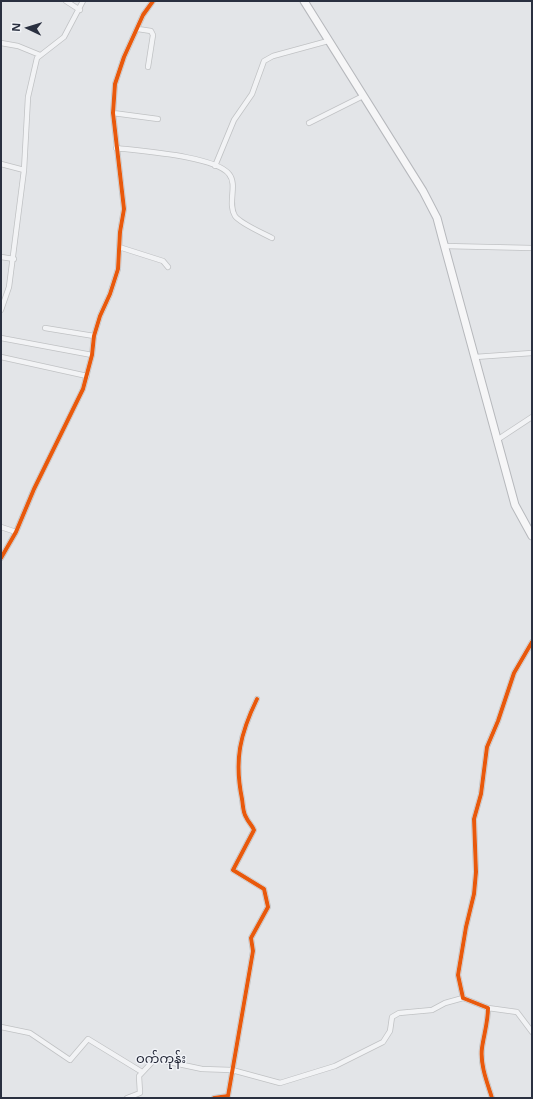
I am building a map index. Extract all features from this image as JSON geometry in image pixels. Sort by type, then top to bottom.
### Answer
[{"type":"highway","points":[[304,1],[429,200],[444,246],[515,505],[532,536]]},
{"type":"street","points":[[66,1],[80,10]]},
{"type":"street","points":[[1,310],[9,287],[14,259],[24,170],[28,97],[37,58],[64,38],[84,1]]},
{"type":"street","points":[[1,558],[16,532],[34,489],[83,389],[92,355],[94,336],[118,268],[124,209],[113,112],[115,84],[124,57],[144,15],[153,1]]},
{"type":"street","points":[[138,29],[151,31],[153,35],[148,67]]},
{"type":"street","points":[[216,166],[234,120],[252,94],[264,62],[273,56],[328,41]]},
{"type":"street","points":[[1,43],[18,46],[40,55]]},
{"type":"street","points":[[310,123],[363,96]]},
{"type":"street","points":[[113,112],[158,119]]},
{"type":"street","points":[[116,148],[169,154],[224,169],[230,174],[233,181],[231,197],[235,216],[272,238]]},
{"type":"street","points":[[1,164],[24,170]]},
{"type":"street","points":[[444,246],[532,248]]},
{"type":"street","points":[[119,247],[163,261],[168,267]]},
{"type":"street","points":[[1,257],[14,259]]},
{"type":"street","points":[[45,328],[94,336]]},
{"type":"street","points":[[1,338],[92,355]]},
{"type":"street","points":[[475,357],[532,353]]},
{"type":"street","points":[[1,357],[87,376]]},
{"type":"street","points":[[497,440],[532,417]]},
{"type":"street","points":[[1,527],[16,532]]},
{"type":"street","points":[[463,998],[458,975],[466,927],[474,894],[476,872],[474,819],[481,794],[487,747],[498,721],[514,673],[532,642]]},
{"type":"street","points":[[214,1098],[228,1096],[252,951],[251,938],[268,906],[264,889],[233,870],[254,830],[251,822],[246,817],[240,792],[238,752],[244,726],[257,699]]},
{"type":"street","points":[[127,1098],[140,1093],[139,1076],[155,1059],[202,1069],[232,1070],[280,1083],[291,1080],[335,1066],[383,1042],[390,1032],[392,1017],[398,1013],[432,1010],[445,1003],[463,998],[488,1008],[517,1012],[532,1032]]},
{"type":"street","points":[[488,1008],[488,1023],[482,1050],[484,1074],[492,1098]]},
{"type":"street","points":[[1,1028],[30,1033],[70,1060],[88,1039],[142,1072]]},
{"type":"cycle path","points":[[1,558],[16,532],[34,489],[83,389],[92,355],[94,336],[118,269],[120,232],[124,209],[113,113],[115,84],[124,57],[143,15],[153,1]]},
{"type":"cycle path","points":[[492,1098],[484,1073],[482,1061],[482,1048],[488,1008],[463,998],[458,975],[466,927],[474,894],[476,872],[474,819],[481,794],[487,747],[498,721],[514,673],[532,642]]},
{"type":"cycle path","points":[[214,1098],[228,1096],[253,951],[251,938],[268,907],[264,889],[233,870],[254,830],[244,811],[240,785],[239,759],[246,724],[257,699]]},
{"type":"district","name":"ဝက်ကုန်း","points":[[161,1059]]}]
